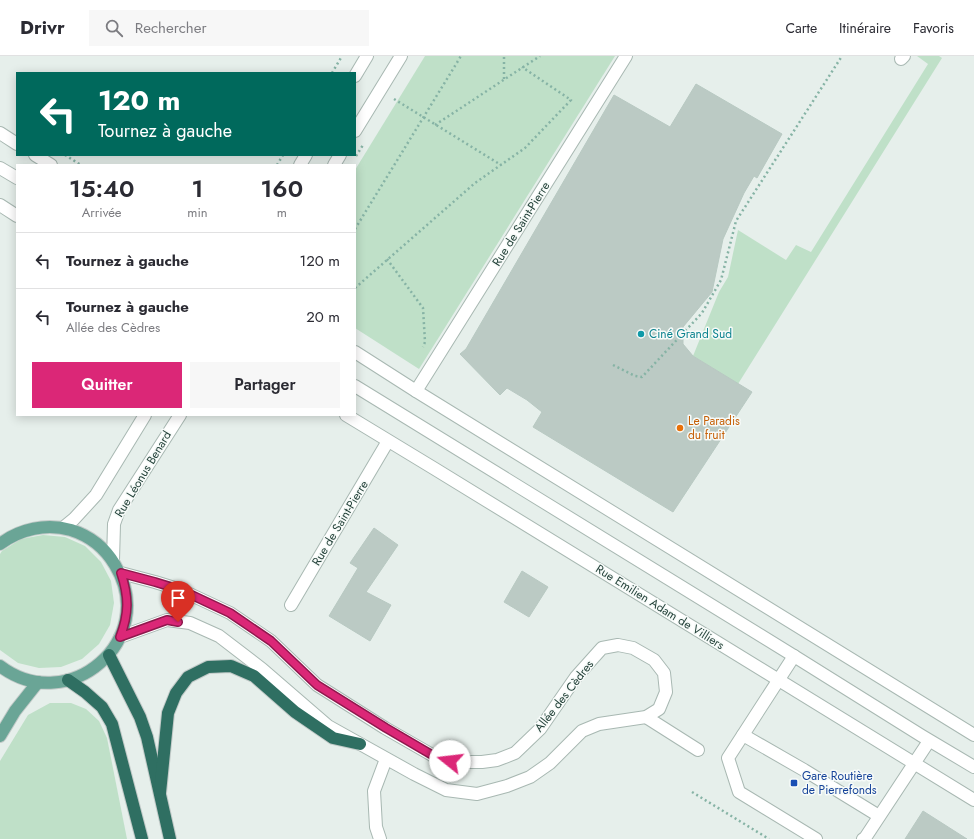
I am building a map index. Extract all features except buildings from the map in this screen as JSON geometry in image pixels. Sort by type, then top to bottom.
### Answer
[{"type":"highway","points":[[108,655],[140,717],[147,737],[170,839]]},
{"type":"highway","points":[[160,793],[168,713],[176,693],[188,677],[208,667],[231,666],[254,676],[295,712],[333,738],[360,744]]},
{"type":"highway","points":[[68,680],[102,707],[112,724],[142,839]]},
{"type":"main road","points":[[0,544],[9,537],[26,530],[44,527],[63,528],[81,533],[97,543],[111,556],[121,573],[127,602],[124,627],[115,647],[97,666],[83,675],[54,683],[38,682],[22,679],[0,666]]},
{"type":"main road","points":[[0,736],[15,711],[38,682]]},
{"type":"street","points":[[356,74],[367,56]]},
{"type":"street","points":[[356,129],[401,56]]},
{"type":"street","name":"Rue de Saint-Pierre","points":[[416,391],[626,56]]},
{"type":"street","points":[[0,133],[16,143]]},
{"type":"street","points":[[37,156],[49,164]]},
{"type":"street","points":[[0,168],[16,177]]},
{"type":"street","points":[[0,205],[16,215]]},
{"type":"street","points":[[356,353],[974,735]]},
{"type":"street","points":[[356,387],[794,656],[929,741],[974,767]]},
{"type":"street","points":[[63,528],[74,519],[96,495],[143,416]]},
{"type":"street","name":"Rue Léonus Benard","points":[[113,560],[114,524],[119,510],[179,416]]},
{"type":"street","name":"Rue Emilien Adam de Villiers","points":[[348,416],[974,800]]},
{"type":"street","name":"Rue de Saint-Pierre","points":[[290,605],[388,441]]},
{"type":"street","name":"Allée des Cèdres","points":[[121,573],[181,590],[230,613],[271,641],[317,685],[439,759],[462,762],[482,762],[497,760],[515,753],[540,729],[576,677],[602,648],[618,646],[633,648],[654,660],[664,673],[666,692],[659,709],[646,718]]},
{"type":"street","points":[[120,637],[167,620],[190,623],[219,636],[262,669],[328,726],[386,759],[446,790],[477,794],[507,786],[530,777],[550,763],[582,731],[599,724],[646,718],[698,750]]},
{"type":"street","points":[[794,656],[728,758],[738,792],[816,839]]},
{"type":"street","points":[[743,735],[879,816]]},
{"type":"street","points":[[863,839],[929,741]]},
{"type":"street","points":[[380,839],[376,827],[374,791],[386,759]]},
{"type":"path","points":[[333,72],[342,56]]},
{"type":"path","points":[[356,227],[461,56]]},
{"type":"path","points":[[504,56],[504,80]]},
{"type":"path","points":[[435,125],[540,56]]},
{"type":"path","points":[[613,365],[642,378],[702,313],[721,280],[736,220],[842,56]]},
{"type":"path","points":[[356,287],[475,183],[525,148],[571,100],[522,67]]},
{"type":"path","points":[[392,98],[501,165]]},
{"type":"path","points":[[67,156],[79,164]]},
{"type":"path","points":[[387,259],[423,308],[425,342],[423,348]]},
{"type":"path","points":[[692,792],[769,839]]},
{"type":"green space","points":[[425,56],[615,56],[419,369],[356,329],[356,168]]},
{"type":"green space","points":[[917,56],[939,56],[942,58],[738,384],[693,356],[719,292],[728,277],[738,230],[786,260],[796,245],[811,252],[928,64]]},
{"type":"green space","points":[[43,535],[65,537],[85,546],[101,562],[111,581],[114,603],[110,625],[99,644],[82,659],[61,667],[39,668],[18,663],[0,650],[0,554],[2,551],[21,539]]},
{"type":"green space","points":[[50,703],[71,703],[86,709],[99,721],[107,738],[127,839],[0,839],[0,761],[28,715]]},
{"type":"place","name":"Ciné Grand Sud","points":[[641,334]]},
{"type":"place","name":"Le Paradis du fruit","points":[[680,428]]},
{"type":"place","name":"Gare Routière de Pierrefonds","points":[[794,783]]},
{"type":"route","points":[[178,622],[167,620],[120,637],[126,617],[127,602],[121,573],[181,590],[230,613],[271,641],[317,685],[439,759],[450,761]]}]
